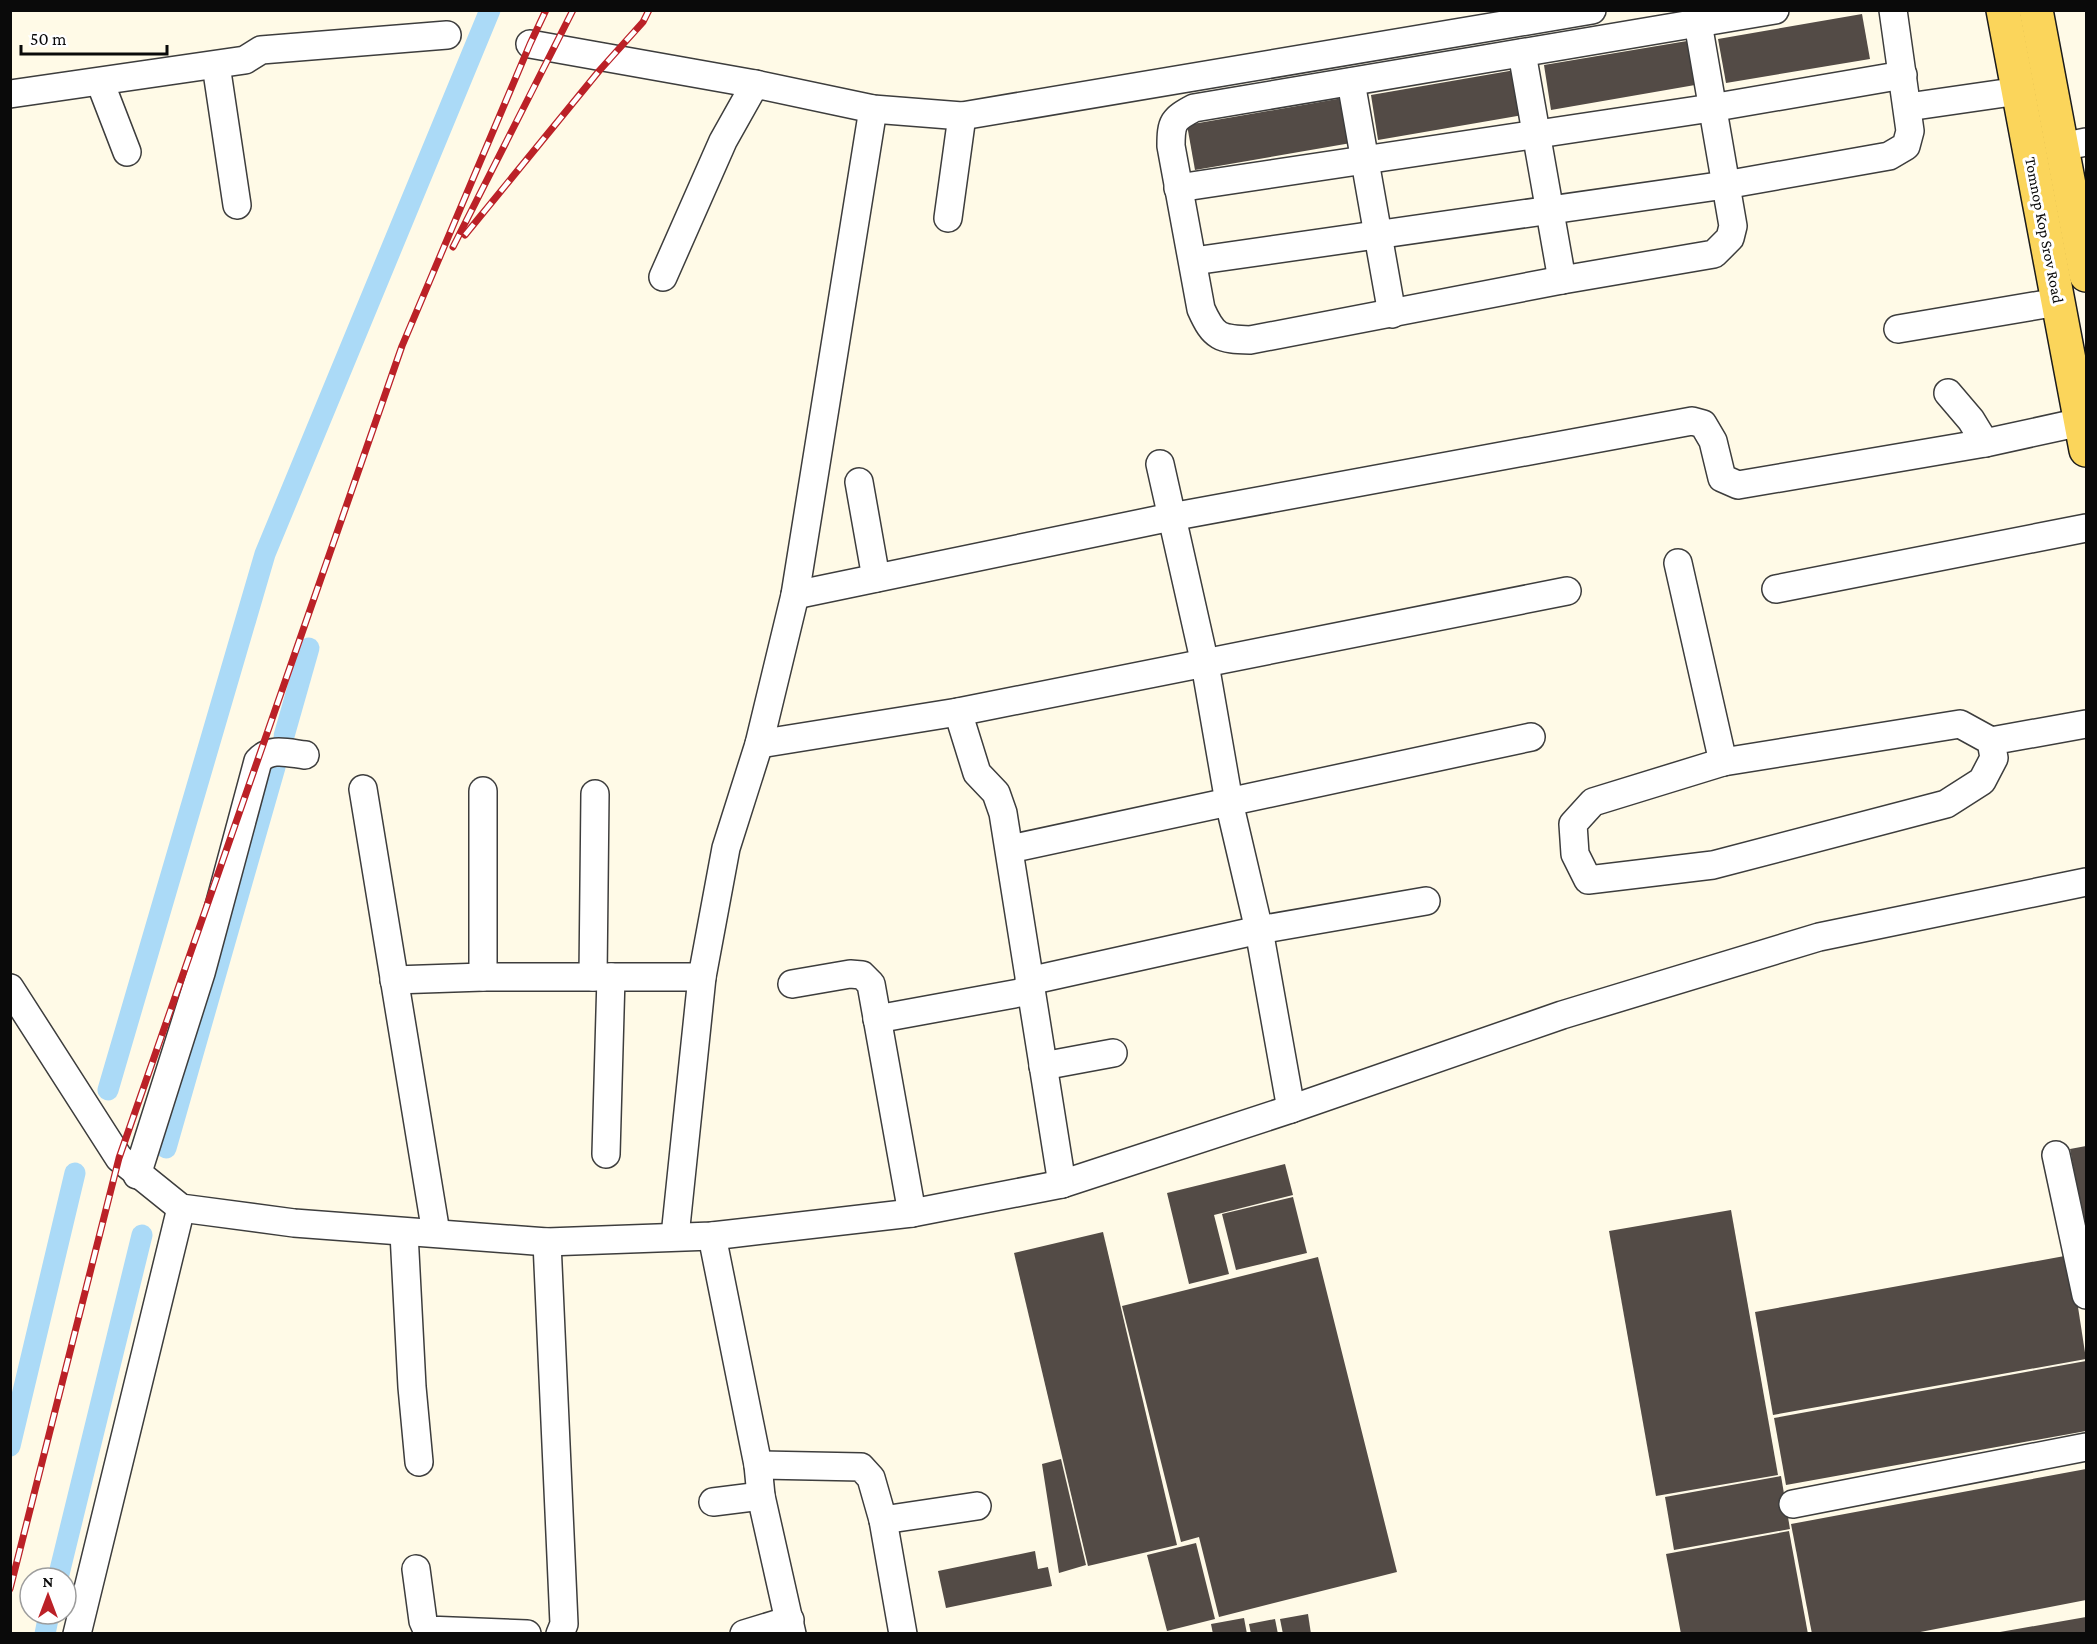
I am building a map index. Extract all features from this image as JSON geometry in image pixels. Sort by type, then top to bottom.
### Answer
[{"type":"main road","name":"Tomnop Kop Srov Road","points":[[2003,10],[2084,436]]},
{"type":"main road","name":"Tomnop Kop Srov Road","points":[[2036,10],[2074,144],[2086,275]]},
{"type":"street","points":[[530,44],[755,84],[873,109],[962,116],[1592,10]]},
{"type":"street","points":[[1698,23],[1733,226],[1730,238],[1714,254],[1562,280],[1250,340],[1224,339],[1209,327],[1201,309],[1194,261],[1171,146],[1171,127],[1177,117],[1194,108],[1775,10]]},
{"type":"street","points":[[1194,261],[1725,185],[1889,156],[1906,146],[1910,131],[1893,10]]},
{"type":"street","points":[[10,94],[245,60],[261,50],[447,35]]},
{"type":"street","points":[[1522,53],[1562,280]]},
{"type":"street","points":[[216,65],[237,206]]},
{"type":"street","points":[[1178,188],[1366,162],[1711,108],[1903,75]]},
{"type":"street","points":[[100,82],[127,152]]},
{"type":"street","points":[[1351,82],[1392,314]]},
{"type":"street","points":[[663,277],[723,141],[755,84]]},
{"type":"street","points":[[1908,106],[2019,91]]},
{"type":"street","points":[[675,1236],[702,977],[726,848],[759,744],[795,595],[873,109]]},
{"type":"street","points":[[948,218],[962,116]]},
{"type":"street","points":[[1898,329],[2058,302]]},
{"type":"street","points":[[1948,393],[1971,420],[1985,442]]},
{"type":"street","points":[[795,595],[1171,517],[1692,421],[1703,424],[1713,441],[1722,478],[1738,485],[1985,442],[2084,436]]},
{"type":"street","points":[[1161,464],[1205,664],[1229,802],[1259,930],[1291,1109]]},
{"type":"street","points":[[859,482],[876,578]]},
{"type":"street","points":[[1776,589],[2086,528]]},
{"type":"street","points":[[1678,563],[1723,762]]},
{"type":"street","points":[[759,744],[958,712],[1567,591]]},
{"type":"street","points":[[958,712],[977,773],[996,793],[1003,813],[1062,1184]]},
{"type":"street","points":[[1992,750],[1982,781],[1946,804],[1713,865],[1588,880],[1575,854],[1573,824],[1593,802],[1723,762],[1960,724],[1992,750],[2086,741]]},
{"type":"street","points":[[1992,750],[2086,724]]},
{"type":"street","points":[[1010,849],[1532,737]]},
{"type":"street","points":[[137,1175],[201,973],[258,761],[264,754],[275,751],[304,755]]},
{"type":"street","points":[[363,789],[436,1233]]},
{"type":"street","points":[[483,791],[483,977]]},
{"type":"street","points":[[596,794],[606,1154]]},
{"type":"street","points":[[11,990],[119,1158],[137,1175],[181,1208],[294,1223],[548,1242],[712,1236],[912,1213],[1062,1184],[1291,1109],[1562,1015],[1819,937],[2086,882]]},
{"type":"street","points":[[877,1019],[1029,986],[1259,930],[1426,902]]},
{"type":"street","points":[[792,984],[850,974],[862,975],[871,984],[875,995],[877,1019],[912,1213]]},
{"type":"street","points":[[394,980],[483,977],[702,977]]},
{"type":"street","points":[[1043,1066],[1113,1053]]},
{"type":"street","points":[[2056,1155],[2086,1295]]},
{"type":"street","points":[[77,1634],[181,1208]]},
{"type":"street","points":[[404,1233],[412,1387],[420,1462]]},
{"type":"street","points":[[712,1236],[758,1466],[761,1496],[791,1627],[744,1634]]},
{"type":"street","points":[[548,1242],[564,1624],[560,1634]]},
{"type":"street","points":[[1792,1504],[2086,1447]]},
{"type":"street","points":[[758,1466],[861,1467],[872,1478],[883,1520],[903,1634]]},
{"type":"street","points":[[713,1502],[761,1496]]},
{"type":"street","points":[[883,1520],[977,1506]]},
{"type":"street","points":[[416,1569],[423,1621],[428,1630],[527,1634]]},
{"type":"building","points":[[1862,14],[1870,59],[1726,83],[1718,39]]},
{"type":"building","points":[[1687,41],[1695,85],[1551,110],[1544,65]]},
{"type":"building","points":[[1515,70],[1523,115],[1378,140],[1371,95]]},
{"type":"building","points":[[1343,98],[1351,143],[1195,170],[1187,125]]},
{"type":"building","points":[[2086,1146],[2086,1231],[2085,1231],[2070,1149]]},
{"type":"building","points":[[1285,1164],[1293,1195],[1214,1215],[1229,1274],[1189,1284],[1167,1193]]},
{"type":"building","points":[[1293,1197],[1307,1253],[1236,1270],[1222,1214]]},
{"type":"building","points":[[1731,1210],[1778,1475],[1656,1496],[1609,1231]]},
{"type":"building","points":[[1103,1232],[1177,1545],[1088,1566],[1014,1253]]},
{"type":"building","points":[[2070,1255],[2086,1359],[1773,1415],[1755,1312]]},
{"type":"building","points":[[1318,1257],[1397,1572],[1219,1617],[1199,1537],[1181,1542],[1122,1306]]},
{"type":"building","points":[[2086,1361],[2086,1431],[1786,1485],[1774,1418]]},
{"type":"building","points":[[1061,1459],[1086,1565],[1059,1573],[1042,1464]]},
{"type":"building","points":[[2086,1469],[2086,1600],[1910,1634],[1812,1634],[1791,1524]]},
{"type":"building","points":[[1781,1476],[1790,1529],[1674,1550],[1665,1497]]},
{"type":"building","points":[[1789,1531],[1808,1634],[1681,1634],[1666,1554]]},
{"type":"building","points":[[1196,1543],[1215,1619],[1167,1631],[1147,1555]]},
{"type":"building","points":[[1035,1551],[1038,1569],[1048,1567],[1052,1586],[946,1608],[938,1571]]},
{"type":"building","points":[[1308,1614],[1311,1634],[1283,1634],[1280,1619]]},
{"type":"building","points":[[2086,1617],[2086,1634],[2000,1634],[2000,1632]]},
{"type":"building","points":[[1244,1618],[1247,1634],[1213,1634],[1211,1624]]},
{"type":"building","points":[[1275,1619],[1278,1634],[1251,1634],[1249,1624]]},
{"type":"waterway","points":[[108,1090],[265,554],[490,10]]},
{"type":"waterway","points":[[284,736],[309,648]]},
{"type":"waterway","points":[[166,1148],[275,767]]},
{"type":"waterway","points":[[10,1446],[75,1173]]},
{"type":"waterway","points":[[61,1566],[142,1235]]},
{"type":"waterway","points":[[45,1634],[47,1626]]},
{"type":"railway","points":[[10,1589],[119,1158],[402,346],[546,10]]},
{"type":"railway","points":[[453,247],[573,10]]},
{"type":"railway","points":[[465,235],[599,71],[643,22],[649,10]]}]
